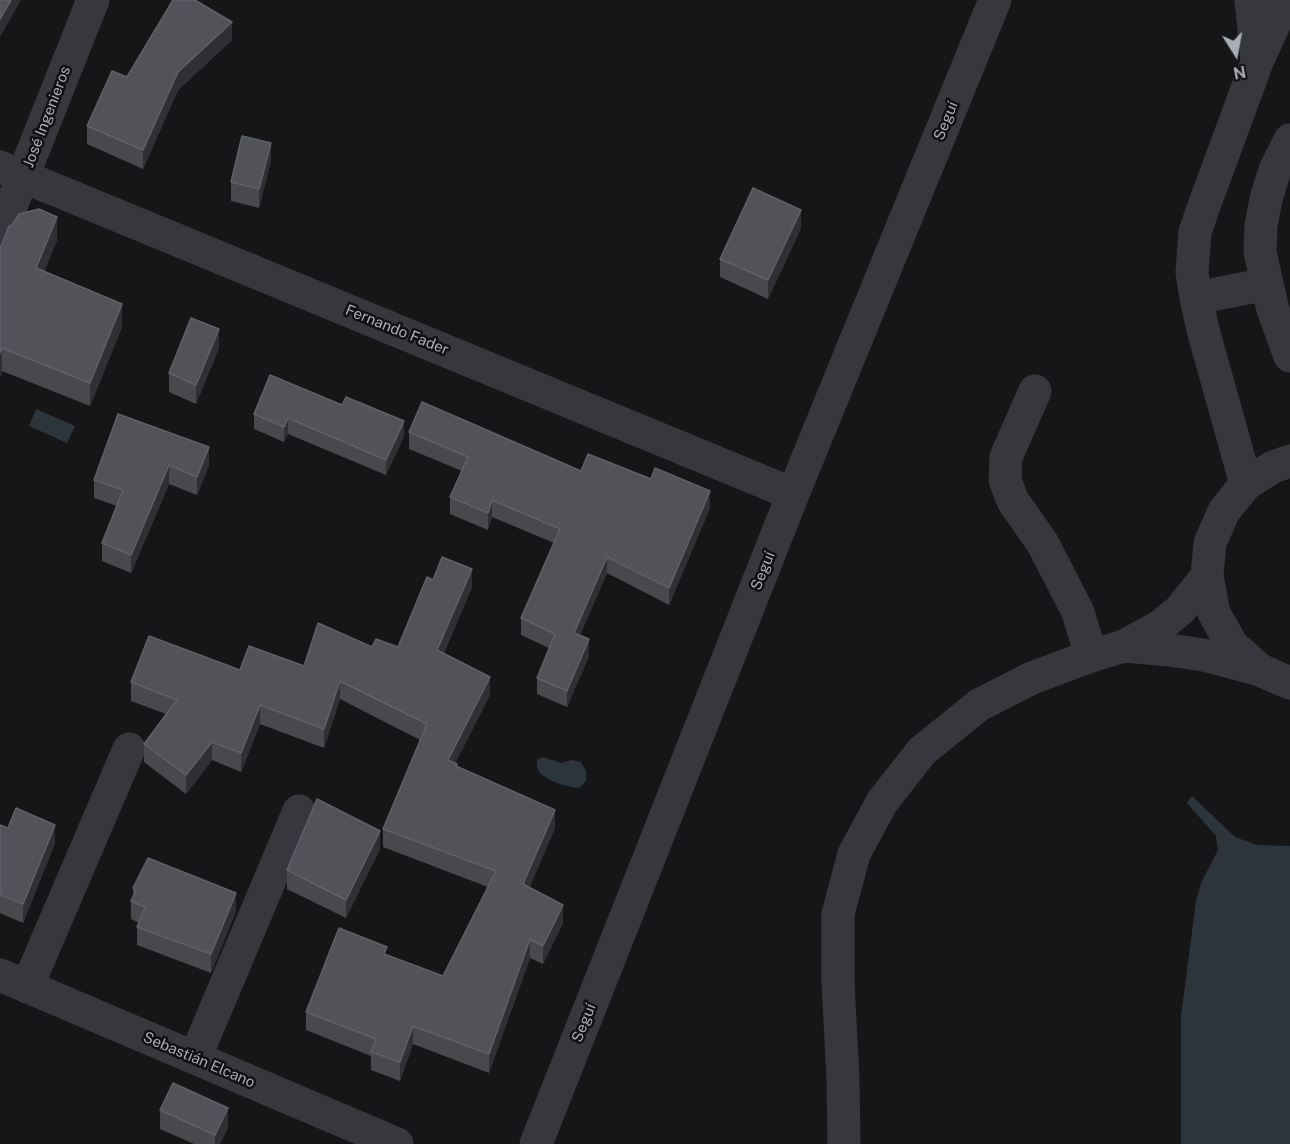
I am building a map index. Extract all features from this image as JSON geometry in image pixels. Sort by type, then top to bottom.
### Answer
[{"type":"street","name":"José Ingenieros","points":[[0,234],[12,171],[93,0]]},
{"type":"street","name":"Seguí","points":[[536,1144],[793,494],[995,0]]},
{"type":"street","points":[[1251,0],[1257,62]]},
{"type":"street","points":[[1246,484],[1196,298],[1192,272],[1195,232],[1257,62],[1284,0]]},
{"type":"street","points":[[1290,140],[1275,170],[1266,199],[1261,226],[1260,252],[1273,310],[1290,356]]},
{"type":"street","name":"Fernando Fader","points":[[12,171],[793,494]]},
{"type":"street","points":[[1196,298],[1267,284]]},
{"type":"street","points":[[1035,391],[1006,457],[1005,480],[1013,501],[1043,544],[1078,612],[1091,656]]},
{"type":"street","points":[[1260,670],[1233,645],[1214,613],[1207,576],[1210,543],[1224,511],[1246,484],[1273,467],[1290,461]]},
{"type":"street","points":[[844,1144],[838,915],[854,855],[882,802],[922,751],[979,705],[1032,678],[1124,646],[1159,627],[1180,610],[1207,576]]},
{"type":"street","points":[[1124,646],[1204,655],[1260,670],[1290,683]]},
{"type":"street","points":[[14,981],[129,749]]},
{"type":"street","points":[[195,1058],[299,811]]},
{"type":"street","name":"Sebastián Elcano","points":[[14,981],[397,1144]]},
{"type":"shaded area","points":[[36,409],[75,426],[67,443],[29,426]]},
{"type":"shaded area","points":[[542,757],[562,763],[571,760],[581,762],[586,771],[586,781],[579,788],[563,785],[545,777],[538,770],[537,760]]},
{"type":"shaded area","points":[[1192,796],[1235,837],[1257,845],[1290,846],[1290,1144],[1181,1144],[1181,1016],[1196,901],[1201,883],[1218,850],[1216,836],[1187,803]]},
{"type":"building","points":[[0,0],[11,0],[0,19]]},
{"type":"building","points":[[173,0],[195,0],[232,22],[178,72],[143,150],[87,126],[112,71],[127,77]]},
{"type":"building","points":[[242,136],[271,143],[259,189],[231,182]]},
{"type":"building","points":[[753,188],[801,210],[768,280],[720,259]]},
{"type":"building","points":[[39,209],[57,217],[36,268],[122,304],[90,383],[2,348],[0,353],[0,249],[9,226],[19,214]]},
{"type":"building","points":[[191,318],[219,329],[196,385],[169,373]]},
{"type":"building","points":[[270,375],[342,405],[346,397],[404,421],[386,460],[288,418],[284,427],[254,414]]},
{"type":"building","points":[[422,402],[581,471],[588,454],[651,479],[655,468],[710,491],[669,588],[607,557],[574,633],[589,639],[567,691],[537,678],[555,634],[521,618],[560,529],[492,500],[488,513],[450,497],[468,457],[409,432]]},
{"type":"building","points":[[118,414],[209,447],[197,477],[169,465],[131,555],[102,543],[123,490],[94,480]]},
{"type":"building","points":[[442,557],[472,569],[437,650],[490,677],[448,760],[457,764],[456,766],[555,810],[523,884],[563,905],[543,946],[530,939],[489,1054],[413,1026],[400,1062],[371,1052],[376,1039],[306,1012],[339,928],[387,947],[384,954],[443,976],[496,871],[383,829],[427,724],[340,681],[324,729],[260,705],[241,753],[212,742],[186,775],[144,744],[177,700],[131,682],[149,636],[240,670],[249,646],[304,666],[318,623],[372,647],[376,639],[398,647],[427,577],[433,580]]},
{"type":"building","points":[[317,799],[380,831],[346,900],[287,870]]},
{"type":"building","points":[[16,808],[55,825],[23,904],[0,895],[0,825],[8,828]]},
{"type":"building","points":[[148,858],[236,893],[211,954],[137,927],[145,907],[131,901],[136,890],[133,888]]},
{"type":"building","points":[[173,1083],[228,1108],[215,1135],[160,1110]]}]
